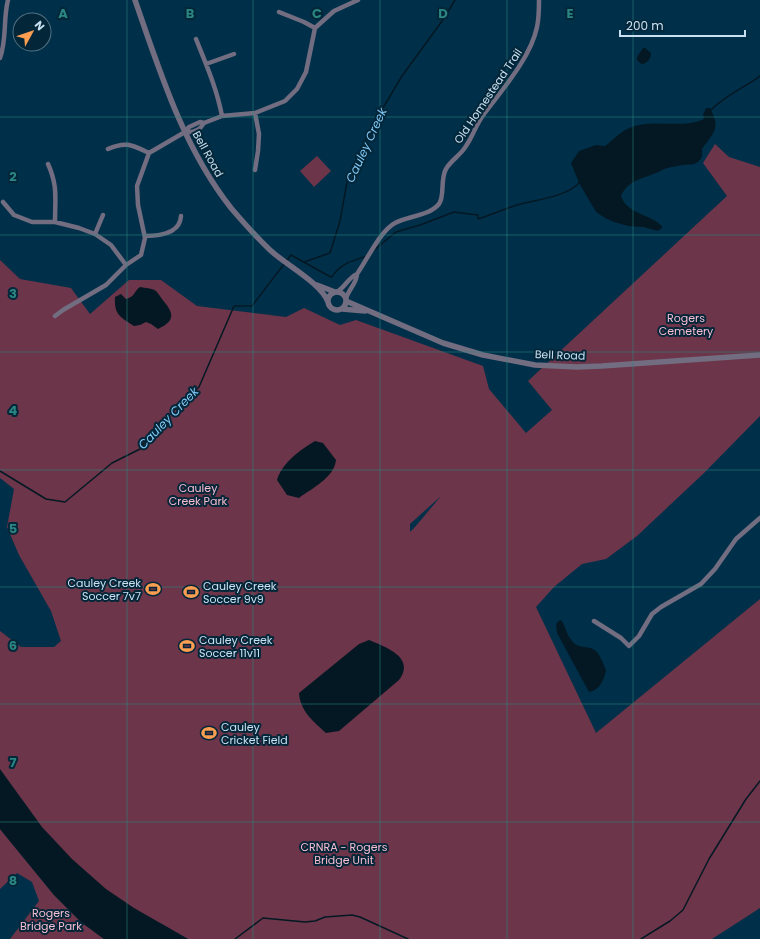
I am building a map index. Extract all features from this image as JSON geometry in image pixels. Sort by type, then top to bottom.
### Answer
[{"type":"street","points":[[0,58],[4,42],[6,7],[8,0]]},
{"type":"street","name":"Bell Road","points":[[134,0],[168,95],[185,132],[199,161],[213,184],[231,208],[270,250],[315,284],[326,296],[333,309],[369,311]]},
{"type":"street","points":[[55,316],[106,285],[126,265],[140,255],[144,236],[138,206],[137,186],[149,153],[185,132],[189,127],[200,122],[204,123],[222,116],[255,113],[285,100],[297,89],[306,72],[315,28],[334,11],[355,0]]},
{"type":"street","name":"Old Homestead Trail","points":[[357,274],[388,228],[394,223],[406,218],[434,209],[440,202],[443,176],[446,169],[466,146],[481,118],[494,102],[530,48],[537,27],[539,0]]},
{"type":"street","points":[[279,12],[315,28]]},
{"type":"street","points":[[196,39],[220,105],[222,116]]},
{"type":"street","points":[[206,64],[234,54]]},
{"type":"street","points":[[255,113],[259,134],[255,170]]},
{"type":"street","points":[[108,149],[120,144],[134,146],[149,153]]},
{"type":"street","points":[[48,164],[56,186],[55,222]]},
{"type":"street","points":[[3,202],[14,215],[32,222],[55,222],[95,234],[111,245],[126,265]]},
{"type":"street","points":[[95,234],[103,214]]},
{"type":"street","points":[[144,236],[158,236],[171,232],[181,222],[181,216]]},
{"type":"street","points":[[328,302],[330,296],[342,289],[353,275],[357,274]]},
{"type":"street","points":[[342,309],[348,292],[357,278],[357,274]]},
{"type":"street","name":"Bell Road","points":[[315,284],[343,294],[346,300],[443,342],[468,351],[500,359],[535,365],[577,367],[602,366],[760,355]]},
{"type":"street","points":[[594,622],[621,638],[629,646],[639,636],[652,614],[661,607],[701,584],[715,569],[736,539],[760,518]]},
{"type":"green space","points":[[715,144],[729,157],[760,167],[760,416],[704,473],[637,536],[606,559],[582,564],[554,587],[536,607],[596,733],[760,599],[760,908],[712,939],[188,939],[160,923],[153,933],[78,878],[0,775],[0,631],[21,647],[54,647],[61,641],[51,611],[19,555],[7,527],[14,489],[0,478],[0,260],[20,279],[71,288],[90,314],[129,280],[161,280],[197,306],[286,317],[304,308],[340,325],[356,320],[483,366],[489,389],[526,433],[552,410],[528,381],[727,196],[703,163]],"holes":[[[441,496],[410,532],[410,524]]]},
{"type":"green space","points":[[317,156],[331,171],[314,187],[300,171]]},
{"type":"green space","name":"Rogers Bridge Park","points":[[0,829],[54,895],[81,922],[104,939],[10,939],[39,901],[32,882],[17,873],[0,889]]},
{"type":"water","points":[[643,48],[651,53],[651,55],[647,62],[641,64],[637,60],[637,57]]},
{"type":"water","points":[[706,108],[710,108],[713,115],[715,130],[702,149],[702,156],[700,160],[694,164],[664,169],[631,183],[627,186],[621,196],[628,207],[657,222],[662,226],[662,228],[658,231],[643,227],[628,226],[614,222],[596,212],[579,183],[571,163],[579,151],[596,145],[605,146],[627,129],[637,126],[656,123],[686,124],[704,119],[703,115]]},
{"type":"water","points":[[140,287],[156,291],[169,308],[171,312],[171,319],[164,326],[158,329],[146,322],[134,326],[122,318],[117,312],[115,297],[121,294],[126,299],[129,298]]},
{"type":"water","points":[[315,441],[323,443],[336,460],[331,472],[322,482],[299,498],[287,495],[277,480],[279,474],[292,458],[303,448]]},
{"type":"water","points":[[561,620],[573,642],[577,645],[593,649],[599,655],[606,670],[601,684],[593,691],[589,692],[557,633],[556,625],[558,621]]},
{"type":"water","points":[[369,640],[396,654],[404,665],[403,672],[399,680],[339,731],[326,733],[308,716],[302,705],[299,693],[359,644]]},
{"type":"water","points":[[0,769],[42,827],[72,859],[106,889],[134,908],[188,939],[104,939],[81,922],[54,895],[0,829]]},
{"type":"waterway","name":"Cauley Creek","points":[[304,262],[330,253],[340,221],[347,182],[371,128],[402,76],[445,17],[455,0]]},
{"type":"waterway","points":[[711,110],[728,96],[760,76]]},
{"type":"waterway","points":[[373,251],[396,232],[420,225],[454,212],[478,215],[478,219],[517,205],[558,195],[566,192],[579,183]]},
{"type":"waterway","name":"Cauley Creek","points":[[0,471],[46,499],[65,502],[112,463],[140,449],[153,430],[199,387],[234,306],[252,306],[291,255],[332,277],[343,266],[367,256]]},
{"type":"waterway","points":[[641,939],[670,921],[683,910],[709,859],[746,799],[760,781]]},
{"type":"waterway","points":[[235,939],[263,918],[305,922],[315,921],[325,917],[352,915],[360,917],[408,939]]},
{"type":"place","name":"Cauley Creek Soccer 7v7","points":[[153,589]]},
{"type":"place","name":"Cauley Creek Soccer 9v9","points":[[191,592]]},
{"type":"place","name":"Cauley Creek Soccer 11v11","points":[[187,646]]},
{"type":"place","name":"Cauley Cricket Field","points":[[209,733]]},
{"type":"park label","name":"Rogers Cemetery","points":[[686,324]]},
{"type":"park label","name":"Cauley Creek Park","points":[[198,494]]},
{"type":"park label","name":"CRNRA - Rogers Bridge Unit","points":[[344,853]]}]
